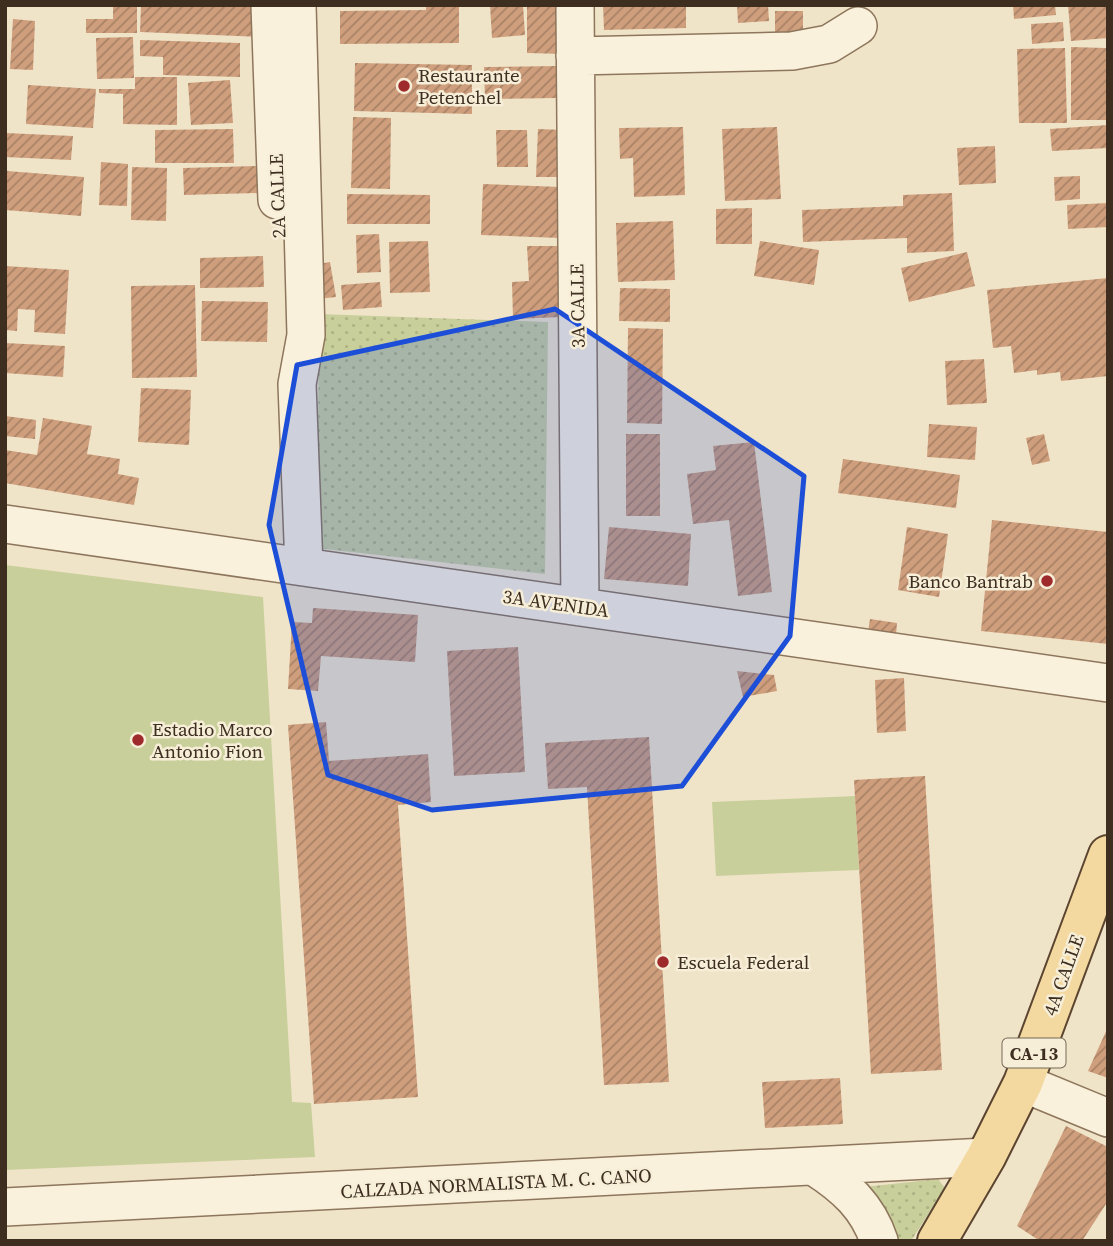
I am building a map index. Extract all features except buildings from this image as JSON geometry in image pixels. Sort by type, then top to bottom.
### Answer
[{"type":"main road","name":"4A CALLE","points":[[937,1241],[986,1157],[1023,1083],[1108,855]]},
{"type":"street","name":"2A CALLE","points":[[270,5],[282,335],[297,384]]},
{"type":"street","name":"2A CALLE","points":[[297,5],[306,335],[297,384],[304,567]]},
{"type":"street","name":"3A CALLE","points":[[575,5],[580,607]]},
{"type":"street","points":[[575,57],[792,51],[829,44],[858,26]]},
{"type":"street","name":"3A AVENIDA","points":[[5,524],[1108,683]]},
{"type":"street","points":[[1023,1083],[1108,1118]]},
{"type":"street","name":"CALZADA NORMALISTA M. C. CANO","points":[[5,1207],[986,1157]]},
{"type":"street","points":[[816,1167],[840,1182],[856,1199],[873,1223],[879,1241]]},
{"type":"highlighted area","points":[[555,309],[804,476],[790,636],[682,786],[432,810],[328,775],[269,525],[297,365]]},
{"type":"green space","points":[[319,314],[548,322],[545,574],[317,548]]},
{"type":"green space","name":"Estadio Marco Antonio Fion","points":[[5,565],[263,597],[292,1102],[311,1103],[315,1157],[5,1170]]},
{"type":"green space","points":[[855,796],[859,870],[716,876],[712,802]]},
{"type":"green space","points":[[938,1179],[945,1188],[911,1241],[892,1241],[864,1187]]},
{"type":"place","name":"Restaurante Petenchel","points":[[404,86]]},
{"type":"place","name":"Banco Bantrab","points":[[1047,581]]},
{"type":"place","name":"Estadio Marco Antonio Fion","points":[[138,740]]},
{"type":"place","name":"Escuela Federal","points":[[663,962]]}]
